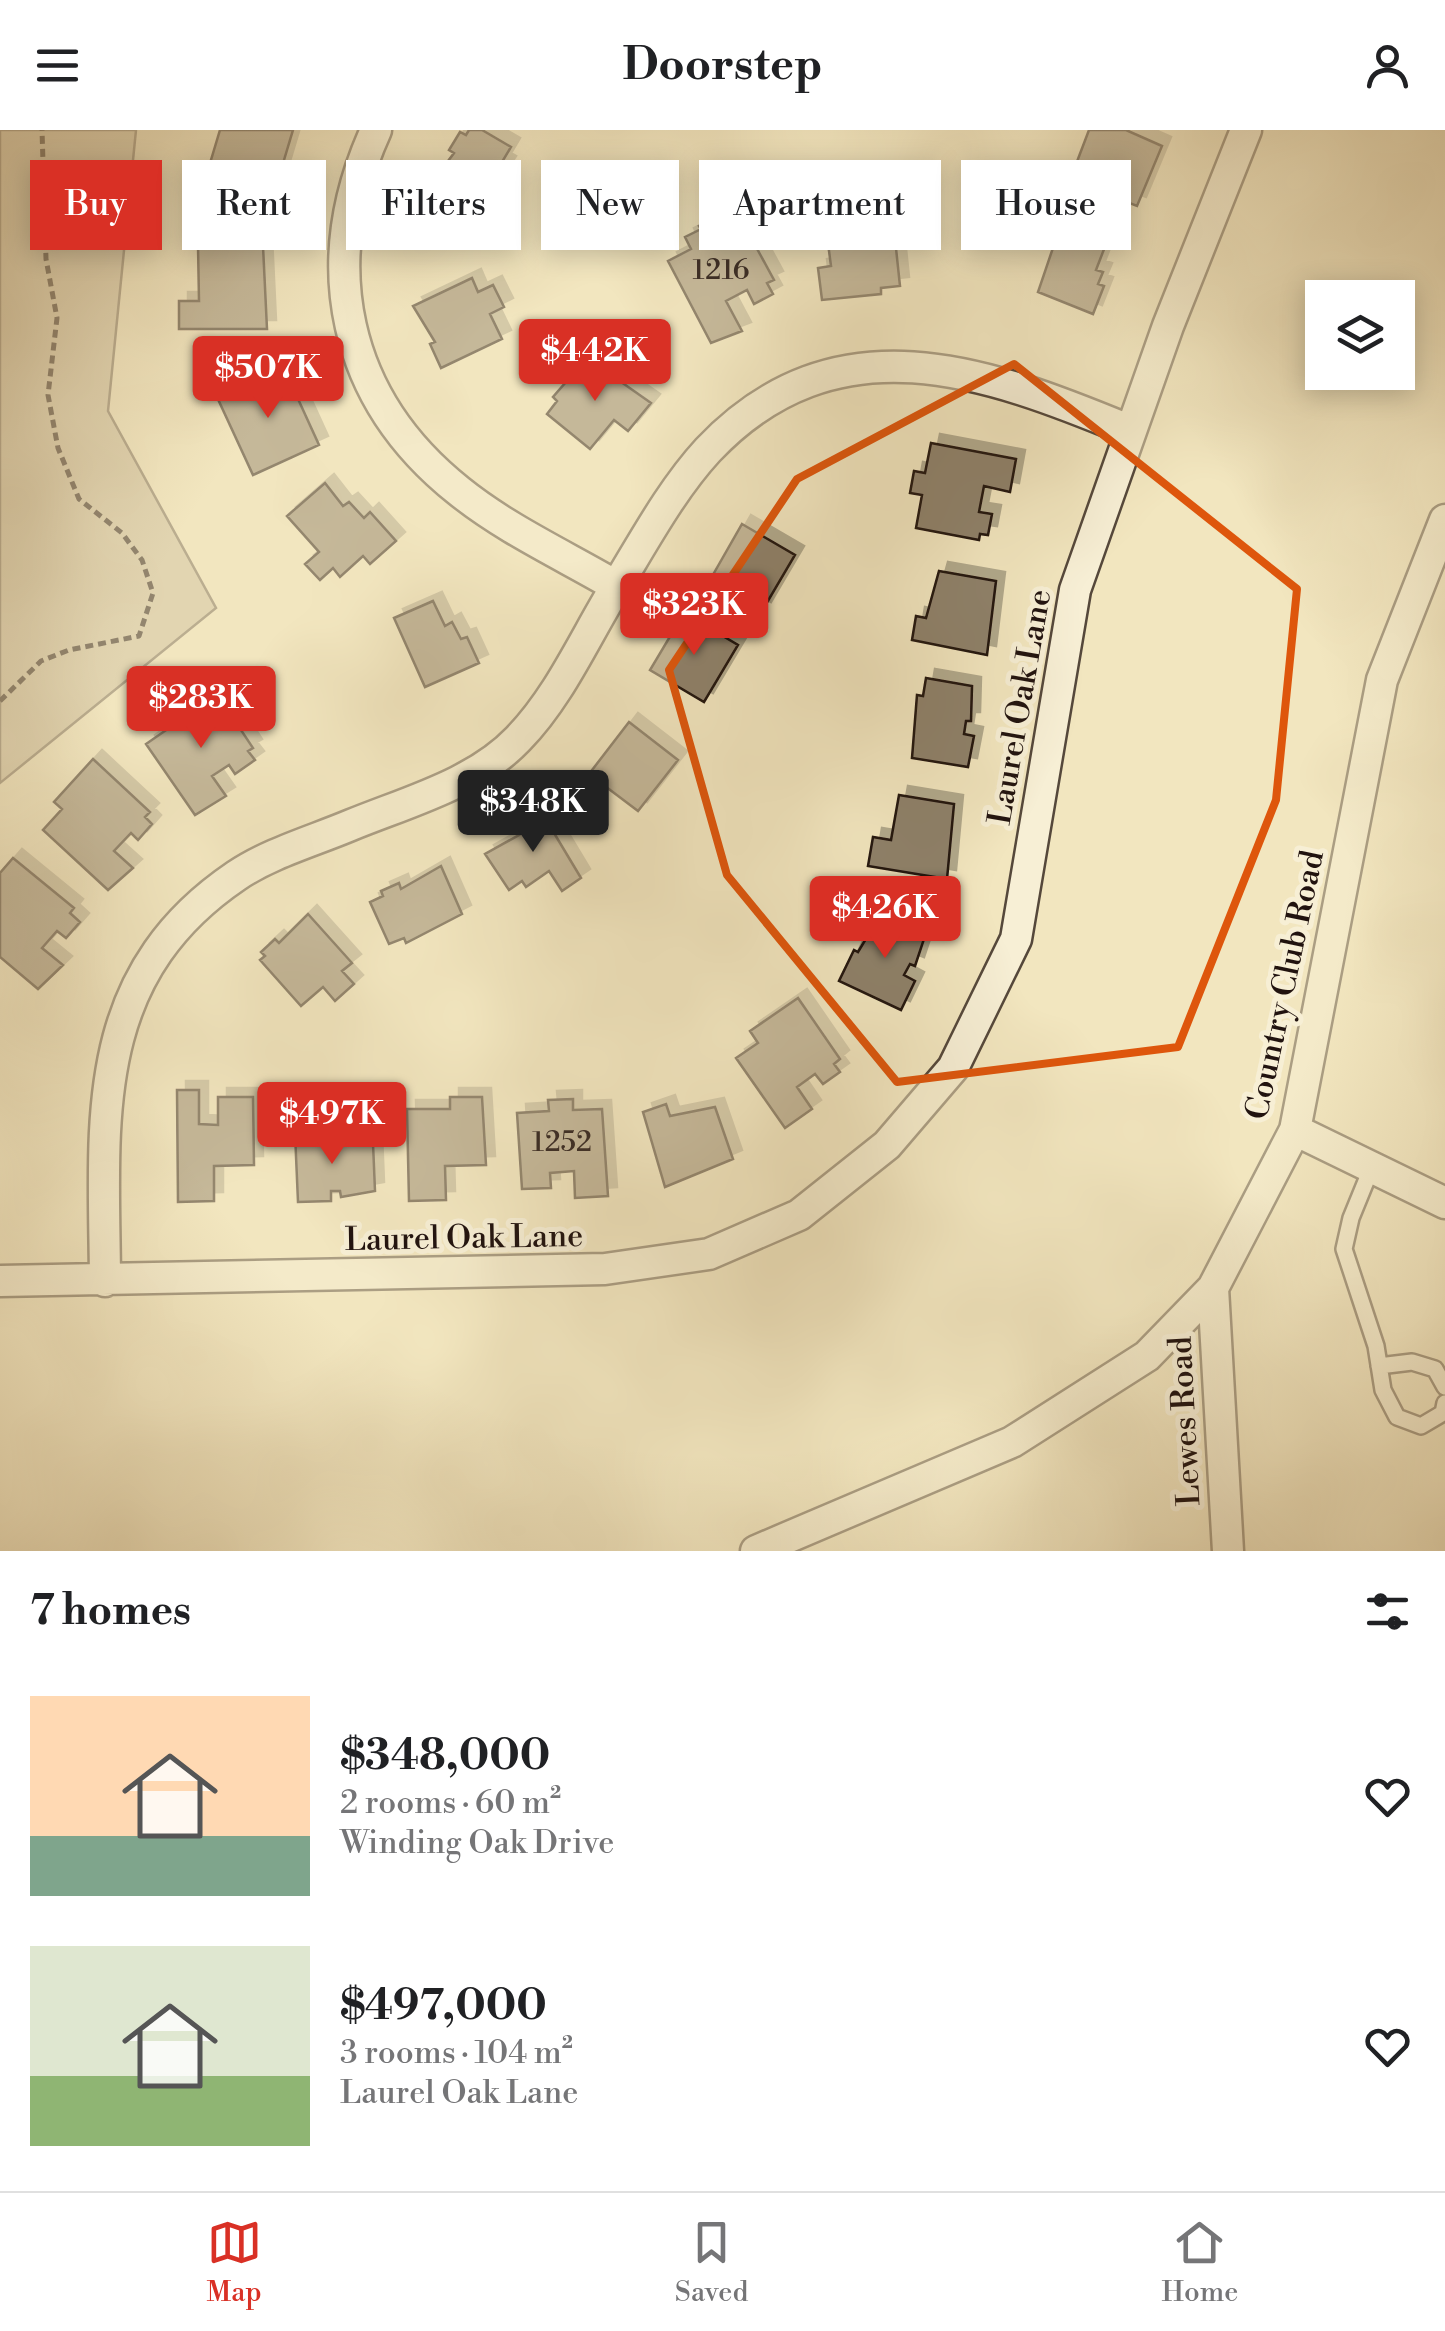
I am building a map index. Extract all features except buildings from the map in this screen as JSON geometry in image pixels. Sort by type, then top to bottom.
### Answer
[{"type":"street","points":[[376,130],[358,168],[341,266],[358,362],[417,452],[460,492],[616,586]]},
{"type":"street","name":"Laurel Oak Lane","points":[[0,1281],[605,1270],[709,1254],[799,1214],[887,1145],[953,1068],[1016,938],[1076,590],[1131,432],[1246,130]]},
{"type":"street","points":[[105,1281],[106,1087],[114,1041],[144,974],[204,901],[238,874],[455,783],[508,747],[565,676],[684,478],[736,423],[773,399],[812,383],[864,368],[927,366],[1025,387],[1131,432]]},
{"type":"street","name":"Country Club Road","points":[[756,1551],[1012,1442],[1147,1356],[1212,1288],[1295,1130],[1382,680],[1445,520]]},
{"type":"street","points":[[1295,1130],[1445,1202]]},
{"type":"street","name":"Lewes Road","points":[[1212,1288],[1228,1551]]},
{"type":"lane","points":[[1371,1169],[1350,1218],[1344,1248],[1383,1390],[1397,1417],[1421,1426],[1443,1413],[1445,1403]]},
{"type":"lane","points":[[1379,1366],[1412,1362],[1434,1370],[1445,1388]]},
{"type":"path","points":[[0,701],[41,661],[69,650],[139,636],[153,593],[142,560],[122,533],[80,499],[58,448],[48,395],[57,318],[46,259],[42,130]]},
{"type":"highlighted area","points":[[1014,364],[1297,589],[1276,800],[1178,1047],[897,1082],[727,875],[669,670],[797,479]]},
{"type":"shaded area","points":[[0,130],[136,130],[133,160],[30,160],[30,250],[124,250],[108,411],[216,608],[0,783]]}]
